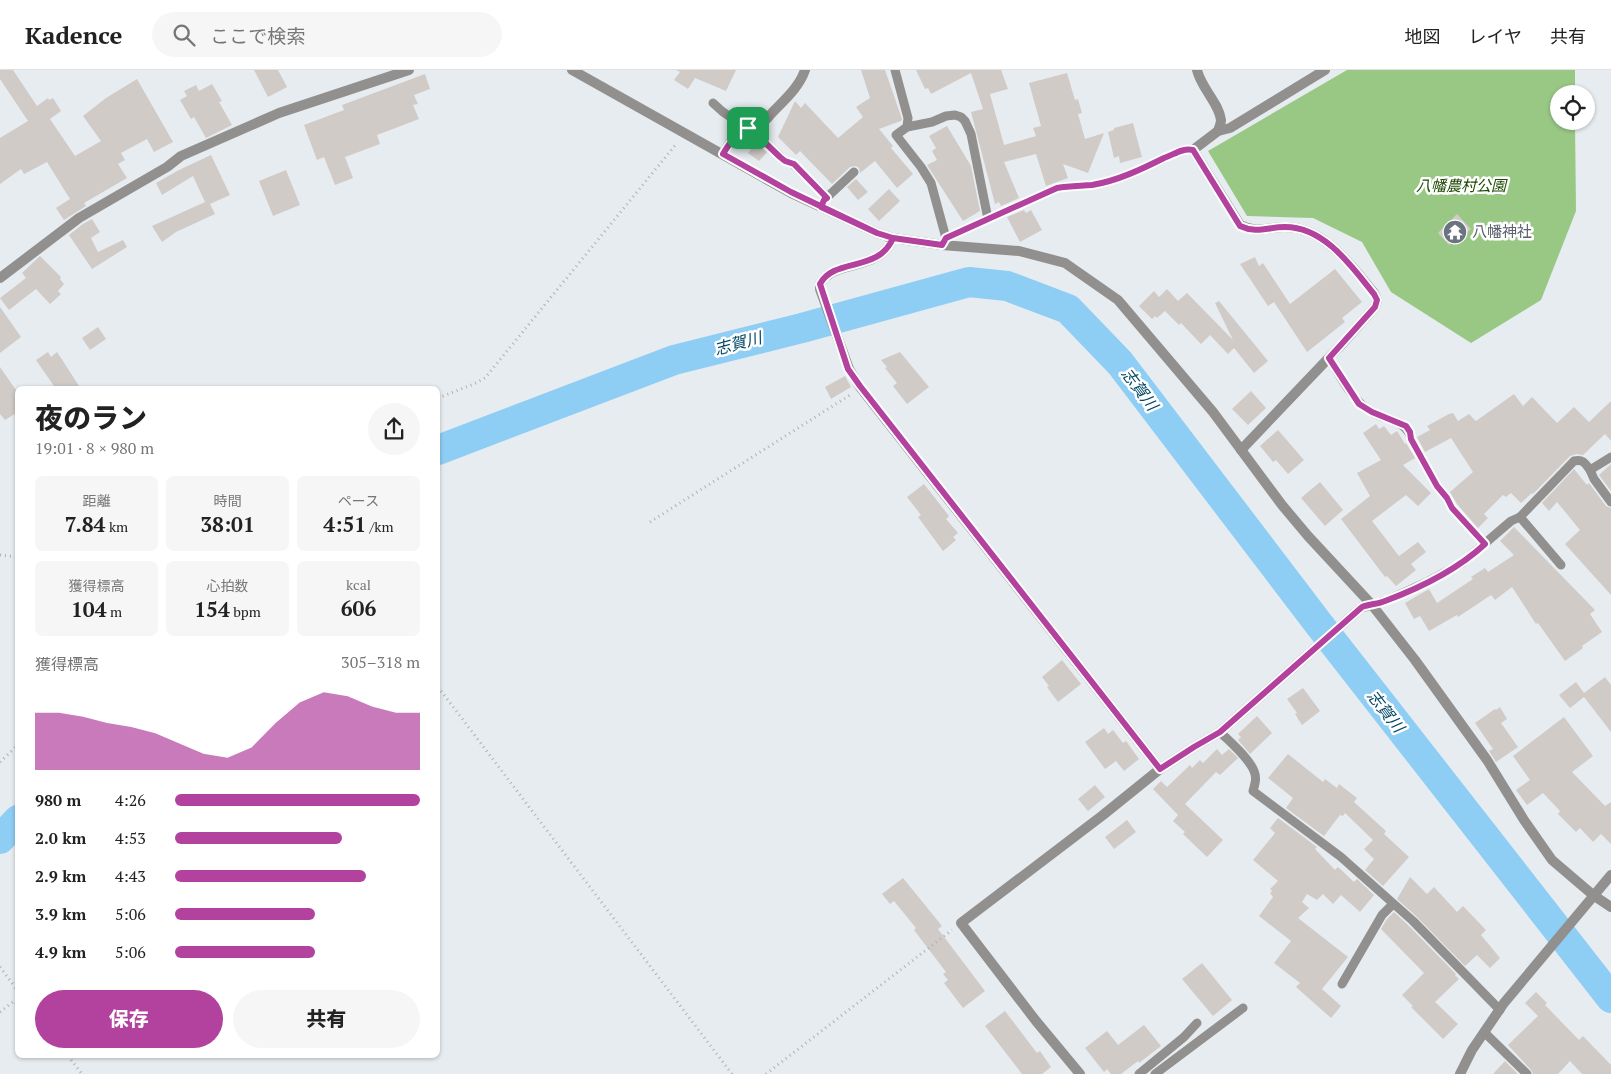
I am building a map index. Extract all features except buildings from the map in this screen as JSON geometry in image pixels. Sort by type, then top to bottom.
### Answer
[{"type":"street","points":[[0,278],[79,218],[167,167],[181,156],[280,113],[409,70]]},
{"type":"street","points":[[723,154],[737,135],[767,120],[796,87],[803,77],[805,70]]},
{"type":"street","points":[[1197,70],[1200,81],[1218,110],[1221,121],[1218,131]]},
{"type":"street","points":[[1241,450],[1329,358],[1375,307],[1377,300],[1344,257],[1315,235],[1287,227],[1258,231],[1240,226],[1193,150],[1218,131],[1230,128],[1325,70]]},
{"type":"street","points":[[579,71],[791,192],[824,202],[877,233],[893,238],[944,241],[1020,251],[1065,263],[1118,300],[1213,412],[1282,505],[1430,679],[1487,760],[1540,845],[1557,865],[1593,895],[1611,907]]},
{"type":"street","points":[[893,238],[890,247],[882,255],[826,275],[820,284],[820,289],[848,369],[1160,769]]},
{"type":"street","points":[[1080,1074],[1036,1021],[961,923],[1104,815],[1160,769],[1220,732],[1367,606]]},
{"type":"street","points":[[1460,1074],[1484,1032],[1520,983],[1611,875]]},
{"type":"lane","points":[[895,70],[908,118],[907,127]]},
{"type":"lane","points":[[713,103],[756,134],[785,161],[794,164],[824,202],[854,172]]},
{"type":"lane","points":[[988,219],[971,134],[965,121],[954,115],[946,116],[932,122],[907,127],[896,135],[921,167],[930,183],[944,241],[1057,188],[1092,185],[1110,180],[1141,169],[1185,148],[1193,150]]},
{"type":"lane","points":[[1329,358],[1359,404],[1372,412],[1406,426],[1410,432],[1411,439],[1437,486],[1447,498],[1452,508],[1485,544]]},
{"type":"lane","points":[[1590,470],[1611,457]]},
{"type":"lane","points":[[1367,606],[1387,600],[1462,563],[1511,521],[1520,517],[1574,460],[1584,462],[1611,502]]},
{"type":"lane","points":[[1520,517],[1561,565]]},
{"type":"lane","points":[[1220,732],[1254,770],[1256,779],[1253,791],[1341,857],[1413,921],[1500,1010]]},
{"type":"lane","points":[[1342,984],[1382,915],[1394,904]]},
{"type":"lane","points":[[1155,1074],[1243,1008]]},
{"type":"lane","points":[[1138,1074],[1184,1037],[1197,1023]]},
{"type":"lane","points":[[1484,1032],[1527,1074]]},
{"type":"path","points":[[440,397],[485,378],[674,146],[687,134]]},
{"type":"path","points":[[650,522],[844,400],[860,386]]},
{"type":"path","points":[[0,555],[15,557]]},
{"type":"path","points":[[440,690],[732,1074]]},
{"type":"path","points":[[0,762],[15,748]]},
{"type":"path","points":[[766,1074],[961,923]]},
{"type":"path","points":[[0,967],[15,987]]},
{"type":"path","points":[[0,1012],[15,1000]]},
{"type":"path","points":[[70,1058],[82,1074]]},
{"type":"green space","name":"八幡農村公園","points":[[1347,70],[1575,70],[1575,85],[1550,85],[1550,130],[1575,130],[1576,211],[1541,300],[1471,343],[1391,292],[1362,242],[1313,218],[1247,216],[1208,151]]},
{"type":"waterway","name":"志賀川","points":[[440,449],[674,360],[802,328],[969,282],[1007,286],[1068,309],[1120,363],[1318,623],[1611,998]]},
{"type":"waterway","name":"志賀川","points":[[0,839],[15,823]]},
{"type":"place","name":"八幡神社","points":[[1455,232]]},
{"type":"route","points":[[748,128],[731,141],[723,154],[791,192],[877,233],[893,238],[942,245],[946,238],[1057,188],[1092,185],[1110,180],[1141,169],[1185,148],[1193,150],[1240,226],[1258,231],[1287,227],[1315,235],[1344,257],[1374,294],[1377,300],[1375,307],[1329,358],[1359,404],[1372,412],[1406,426],[1410,432],[1411,439],[1437,486],[1447,498],[1452,508],[1485,544],[1477,552],[1449,571],[1380,603],[1362,607],[1220,732],[1160,769],[848,369],[820,289],[820,284],[826,275],[882,255],[890,247],[893,238],[877,233],[821,207],[824,200],[827,198],[794,164],[785,161],[748,128]]}]
